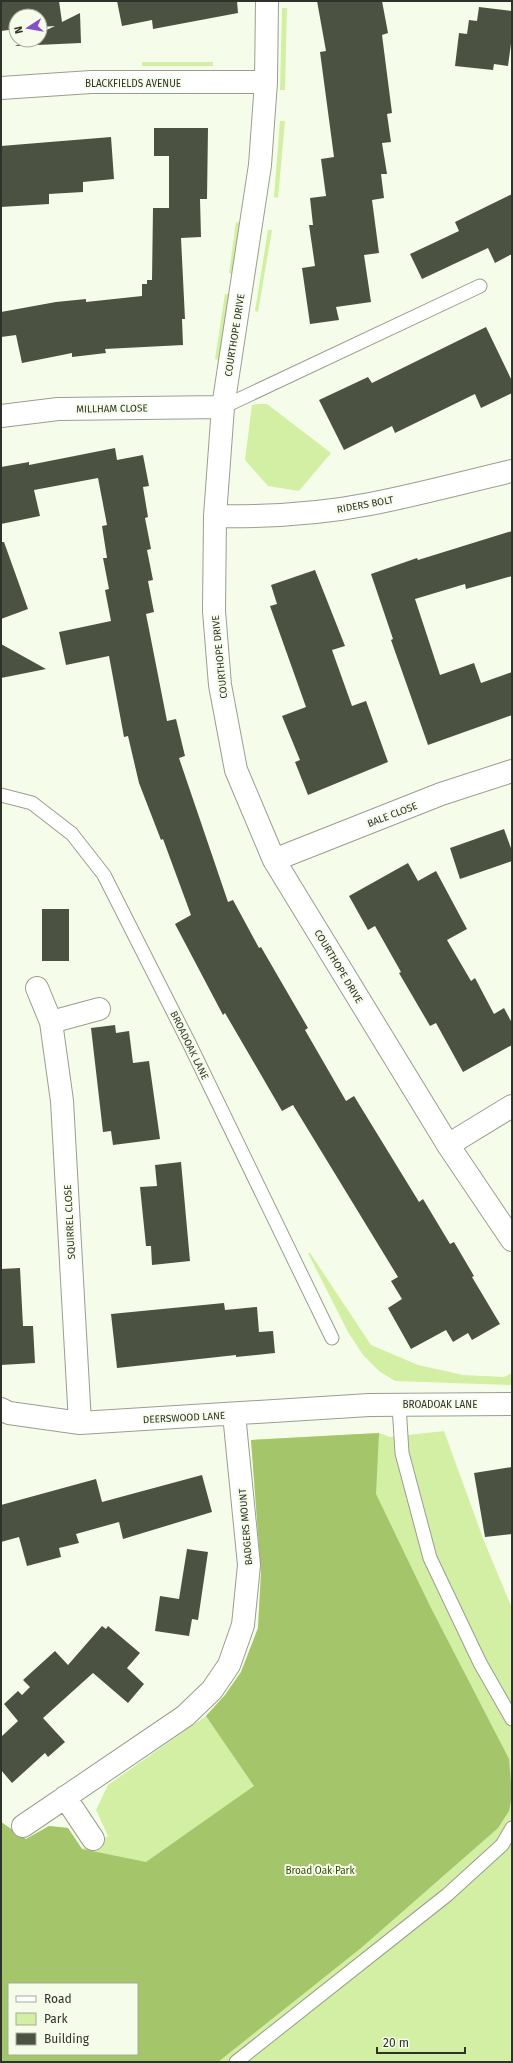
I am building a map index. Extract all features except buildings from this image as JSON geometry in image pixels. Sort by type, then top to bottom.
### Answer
[{"type":"street","name":"COURTHOPE DRIVE","points":[[267,1],[266,82],[260,166],[223,407],[215,516],[214,611],[220,685],[236,770],[274,860],[448,1145],[512,1240]]},
{"type":"street","name":"BLACKFIELDS AVENUE","points":[[1,88],[91,82],[266,82]]},
{"type":"street","name":"MILLHAM CLOSE","points":[[1,416],[58,409],[223,407]]},
{"type":"street","name":"RIDERS BOLT","points":[[215,516],[250,517],[331,510],[370,504],[512,471]]},
{"type":"street","name":"BALE CLOSE","points":[[274,860],[442,794],[512,771]]},
{"type":"street","name":"SQUIRREL CLOSE","points":[[37,988],[51,1022],[62,1101],[80,1423]]},
{"type":"street","points":[[51,1022],[99,1009]]},
{"type":"street","points":[[448,1145],[512,1106]]},
{"type":"street","name":"BROADOAK LANE","points":[[369,1405],[512,1404]]},
{"type":"street","name":"DEERSWOOD LANE","points":[[1,1409],[9,1412],[80,1423],[369,1405]]},
{"type":"street","name":"BADGERS MOUNT","points":[[23,1826],[185,1716],[212,1690],[229,1665],[243,1625],[249,1565],[234,1414]]},
{"type":"street","points":[[65,1797],[93,1839]]},
{"type":"lane","points":[[223,407],[480,286]]},
{"type":"lane","name":"BROADOAK LANE","points":[[1,795],[32,803],[72,834],[104,875],[189,1043],[332,1338]]},
{"type":"lane","points":[[399,1404],[402,1453],[430,1558],[480,1663],[512,1719]]},
{"type":"lane","points":[[236,2062],[447,1896],[502,1845],[512,1828]]},
{"type":"green space","points":[[282,8],[287,8],[285,90],[280,90]]},
{"type":"green space","points":[[142,62],[213,62],[213,66],[142,66]]},
{"type":"green space","points":[[280,121],[285,121],[278,198],[274,197]]},
{"type":"green space","points":[[236,222],[240,223],[232,274],[229,273]]},
{"type":"green space","points":[[268,230],[272,230],[258,312],[255,311]]},
{"type":"green space","points":[[225,294],[229,294],[219,360],[215,359]]},
{"type":"green space","points":[[267,404],[331,453],[299,491],[268,486],[245,460],[252,405]]},
{"type":"green space","points":[[308,1253],[310,1253],[371,1345],[418,1365],[463,1375],[504,1377],[512,1373],[512,1385],[395,1381],[379,1371],[363,1355],[348,1332]]},
{"type":"green space","name":"Broad Oak Park","points":[[444,1431],[484,1541],[512,1608],[512,2062],[1,2062],[1,1822],[26,1839],[49,1826],[68,1828],[82,1849],[108,1836],[96,1810],[108,1785],[206,1716],[225,1695],[241,1672],[258,1628],[261,1573],[251,1440],[379,1433],[390,1437]]},
{"type":"green space","name":"Broad Oak Park","points":[[379,1433],[376,1494],[430,1606],[509,1759],[512,1795],[509,1811],[498,1828],[361,1948],[218,2062],[1,2062],[1,1822],[26,1839],[49,1826],[68,1828],[82,1849],[146,1862],[254,1786],[206,1716],[225,1695],[241,1672],[258,1628],[261,1573],[251,1440]]}]
